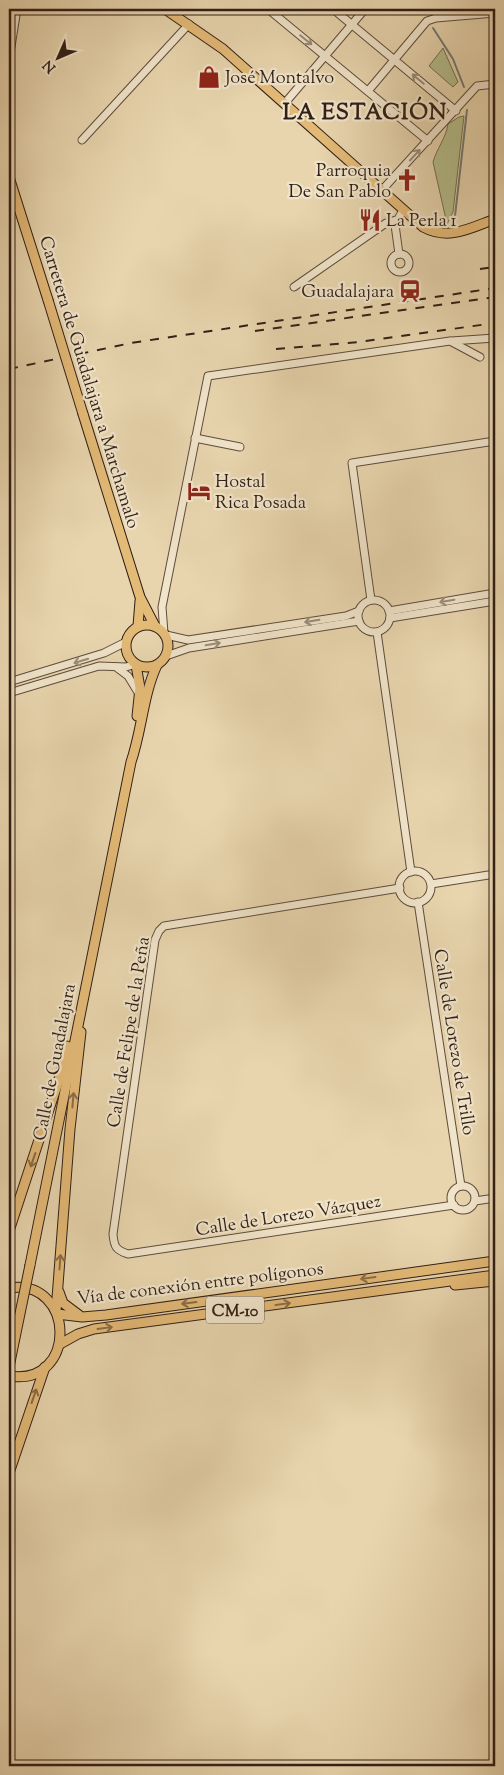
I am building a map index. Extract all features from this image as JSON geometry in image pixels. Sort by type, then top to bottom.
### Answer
[{"type":"main road","points":[[169,10],[223,49],[423,226],[443,234],[453,234],[495,219]]},
{"type":"main road","name":"Carretera de Guadalajara a Marchamalo","points":[[9,176],[140,597],[153,625]]},
{"type":"main road","name":"Carretera de Guadalajara a Marchamalo","points":[[138,626],[140,597]]},
{"type":"main road","points":[[153,625],[165,634],[168,646],[166,656],[158,665],[146,667],[136,664],[127,655],[126,642],[130,633],[138,626],[153,625]]},
{"type":"main road","name":"Calle de Guadalajara","points":[[9,1367],[131,762],[140,695],[136,664]]},
{"type":"main road","name":"Calle de Guadalajara","points":[[131,762],[138,741],[148,687],[158,665]]},
{"type":"main road","points":[[9,1232],[60,1076],[90,940],[100,912]]},
{"type":"main road","points":[[9,1473],[45,1367],[56,1354],[60,1344],[61,1329],[57,1313],[58,1290],[71,1121],[86,980]]},
{"type":"main road","name":"CM-10","points":[[416,1272],[495,1257]]},
{"type":"main road","name":"Vía de conexión entre polígonos","points":[[57,1313],[82,1316],[495,1262]]},
{"type":"main road","name":"Vía de conexión entre polígonos","points":[[60,1344],[78,1334],[94,1329],[495,1275]]},
{"type":"main road","name":"CM-10","points":[[414,1286],[467,1285],[495,1281]]},
{"type":"main road","points":[[9,1288],[24,1288],[37,1292],[47,1300],[57,1313]]},
{"type":"main road","points":[[58,1290],[63,1303],[82,1316]]},
{"type":"main road","points":[[9,1376],[30,1375],[45,1367]]},
{"type":"street","points":[[10,53],[17,9]]},
{"type":"street","points":[[268,9],[428,141]]},
{"type":"street","points":[[333,9],[456,111]]},
{"type":"street","points":[[285,102],[365,9]]},
{"type":"street","points":[[368,91],[427,22],[450,17],[495,13]]},
{"type":"street","points":[[82,140],[189,24]]},
{"type":"street","points":[[382,190],[477,86],[495,84]]},
{"type":"street","points":[[294,287],[386,223],[396,220],[403,210]]},
{"type":"street","points":[[396,220],[399,254]]},
{"type":"street","points":[[153,625],[162,607],[208,376],[450,341],[495,338]]},
{"type":"street","points":[[450,341],[480,357]]},
{"type":"street","points":[[195,438],[240,447]]},
{"type":"street","points":[[371,600],[352,463],[495,441]]},
{"type":"street","points":[[389,614],[495,593]]},
{"type":"street","points":[[162,607],[165,634],[188,640],[346,616],[359,611],[364,604],[371,600],[384,604],[389,614],[386,627],[377,632],[368,631],[359,621],[359,611]]},
{"type":"street","points":[[389,614],[495,601]]},
{"type":"street","points":[[166,656],[189,648],[359,621]]},
{"type":"street","points":[[377,632],[411,872]]},
{"type":"street","points":[[9,682],[104,653],[126,642]]},
{"type":"street","points":[[9,693],[99,666],[136,664]]},
{"type":"street","points":[[113,666],[128,676],[140,695]]},
{"type":"street","points":[[411,872],[425,874],[431,884],[427,897],[418,902],[408,900],[400,888],[402,878],[411,872]]},
{"type":"street","points":[[431,884],[495,874]]},
{"type":"street","name":"Calle de Felipe de la Peña","points":[[128,1254],[117,1250],[113,1244],[113,1234],[155,940],[158,931],[164,926],[400,888]]},
{"type":"street","name":"Calle de Lorezo de Trillo","points":[[418,902],[461,1186]]},
{"type":"street","points":[[461,1186],[468,1187],[473,1191],[475,1201],[472,1207],[466,1210],[459,1209],[451,1199],[453,1192],[461,1186]]},
{"type":"street","points":[[475,1201],[495,1198]]},
{"type":"street","name":"Calle de Lorezo Vázquez","points":[[128,1254],[454,1205]]},
{"type":"green space","points":[[443,48],[458,82],[453,87],[429,66]]},
{"type":"green space","points":[[464,116],[453,212],[447,224],[433,162],[448,124]]},
{"type":"waterway","points":[[433,28],[453,59],[464,87]]},
{"type":"waterway","points":[[455,216],[467,110]]},
{"type":"railway","points":[[480,269],[495,267]]},
{"type":"railway","points":[[9,369],[131,343],[495,288]]},
{"type":"railway","points":[[255,331],[495,297]]},
{"type":"railway","points":[[276,349],[359,342],[495,323]]},
{"type":"place","name":"José Montalvo","points":[[209,77]]},
{"type":"place","name":"Parroquia De San Pablo","points":[[407,180]]},
{"type":"place","name":"La Perla 1","points":[[370,220]]},
{"type":"place","name":"Guadalajara","points":[[410,291]]},
{"type":"place","name":"Hostal Rica Posada","points":[[199,491]]},
{"type":"district","name":"LA ESTACIÓN","points":[[365,111]]}]
